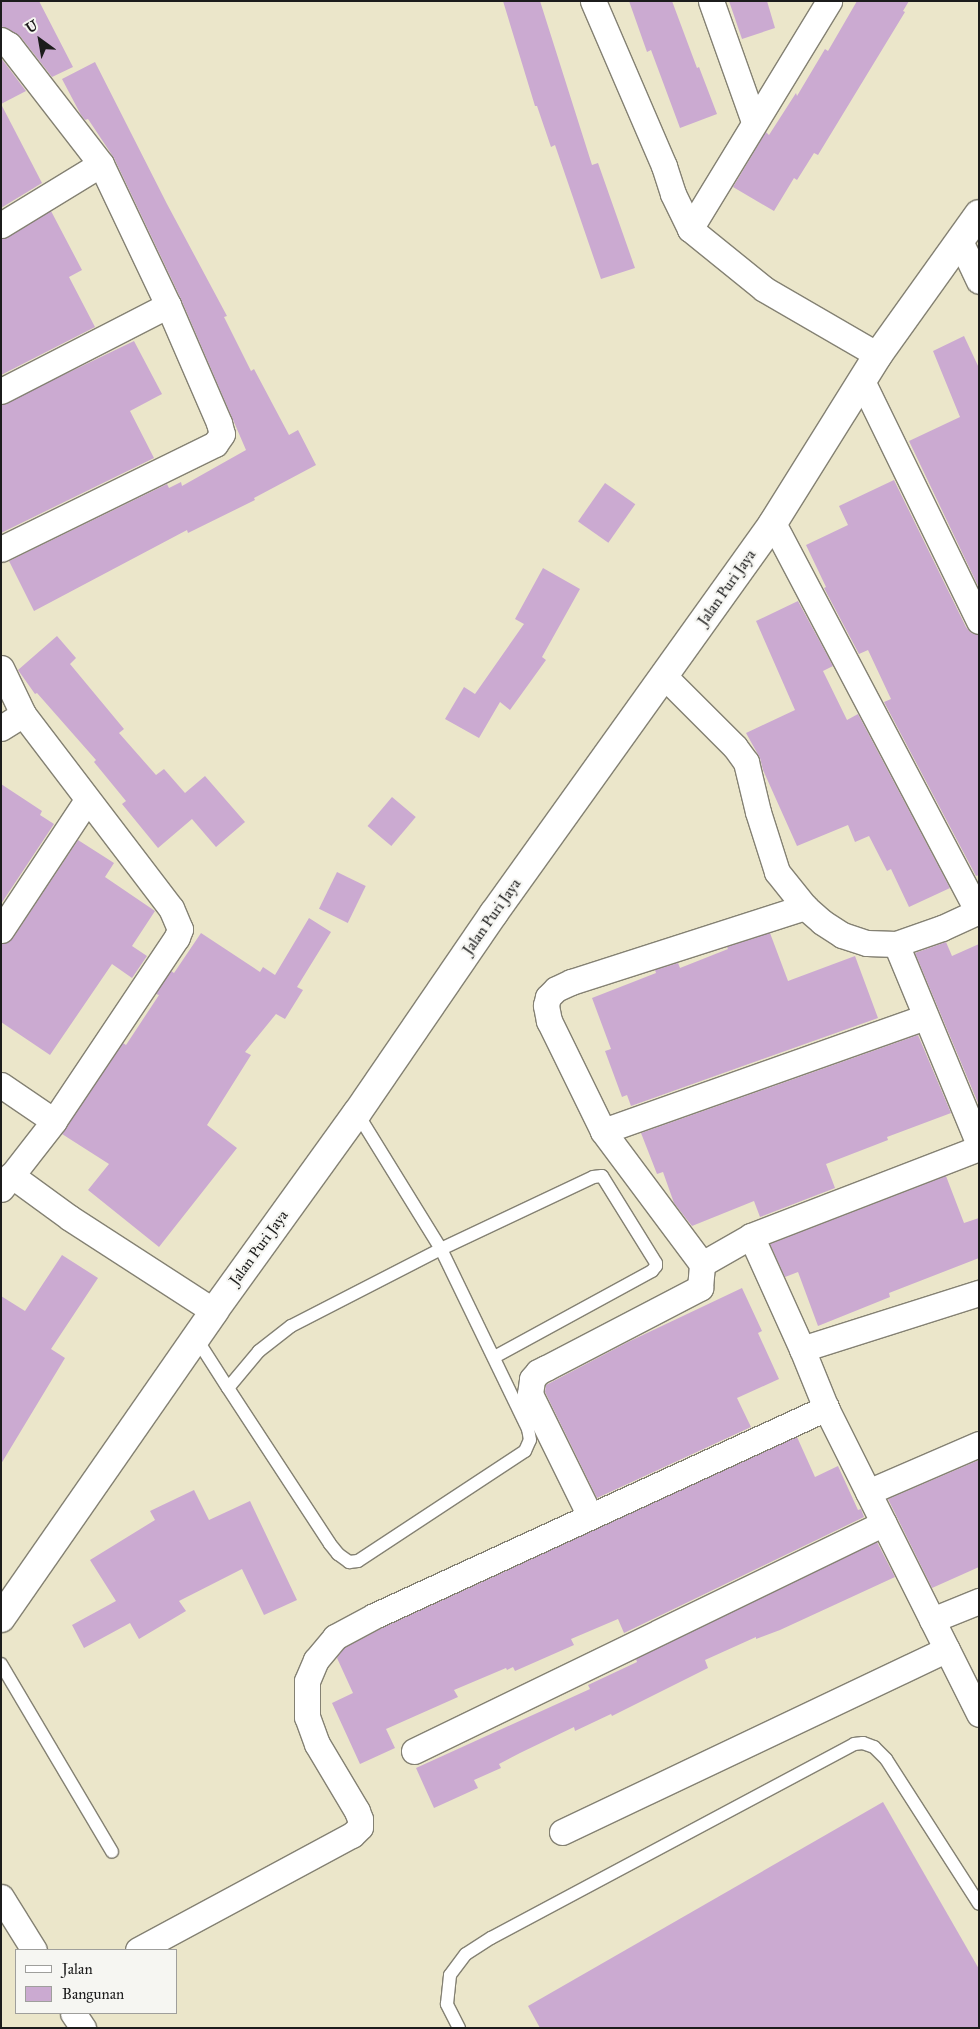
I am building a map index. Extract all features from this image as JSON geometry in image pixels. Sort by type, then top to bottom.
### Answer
[{"type":"street","points":[[593,1],[690,229],[764,289],[878,356]]},
{"type":"street","points":[[711,1],[754,122]]},
{"type":"street","points":[[690,229],[829,1]]},
{"type":"street","points":[[1,549],[219,441],[222,434],[168,305],[101,164],[4,46]]},
{"type":"street","points":[[1,225],[101,164]]},
{"type":"street","name":"Jalan Puri Jaya","points":[[1,1618],[214,1310],[357,1113],[494,913],[773,523],[878,356],[979,214]]},
{"type":"street","points":[[960,241],[979,281]]},
{"type":"street","points":[[1,391],[168,305]]},
{"type":"street","points":[[862,381],[979,621]]},
{"type":"street","points":[[664,676],[735,748],[746,762],[758,812],[777,872],[805,907],[842,935],[867,943],[896,944],[942,928],[978,911],[773,523]]},
{"type":"street","points":[[1,668],[23,714],[170,908],[180,929],[177,937],[54,1121],[6,1182],[214,1310]]},
{"type":"street","points":[[1,728],[23,714]]},
{"type":"street","points":[[1,930],[87,800]]},
{"type":"street","points":[[590,1516],[530,1394],[532,1379],[538,1372],[700,1288],[702,1264],[603,1131],[549,1021],[546,1005],[548,997],[556,989],[571,982],[805,907]]},
{"type":"street","points":[[702,1264],[751,1236],[979,1146],[896,944]]},
{"type":"street","points":[[603,1131],[925,1017]]},
{"type":"street","points":[[1,1085],[54,1121]]},
{"type":"street","points":[[751,1236],[802,1349],[826,1408],[979,1714]]},
{"type":"street","points":[[802,1349],[979,1293]]},
{"type":"street","points":[[140,1949],[352,1835],[360,1827],[357,1811],[317,1744],[307,1717],[307,1681],[316,1660],[335,1637],[374,1616],[826,1408]]},
{"type":"street","points":[[868,1492],[979,1444]]},
{"type":"street","points":[[414,1751],[884,1523]]},
{"type":"street","points":[[932,1620],[979,1601]]},
{"type":"street","points":[[562,1832],[947,1649]]},
{"type":"street","points":[[1,1897],[33,1949]]},
{"type":"street","points":[[74,2014],[83,2028]]},
{"type":"lane","points":[[196,1338],[338,1554],[349,1562],[358,1561],[525,1451],[530,1440],[528,1430],[441,1248],[357,1113]]},
{"type":"lane","points":[[228,1388],[259,1351],[291,1326],[441,1248],[593,1177],[602,1176],[656,1263],[656,1266],[652,1271],[494,1357]]},
{"type":"lane","points":[[1,1664],[112,1852]]},
{"type":"lane","points":[[459,2028],[447,2004],[450,1976],[466,1954],[491,1938],[854,1744],[862,1743],[874,1747],[886,1759],[979,1904]]},
{"type":"building","points":[[1,1],[39,1],[73,67],[52,77],[20,36],[1,26]]},
{"type":"building","points":[[503,1],[540,1],[592,165],[598,163],[635,268],[601,279],[555,145],[551,147],[537,106],[535,106]]},
{"type":"building","points":[[629,1],[672,1],[697,68],[699,67],[717,114],[680,128],[651,50],[647,52]]},
{"type":"building","points":[[729,1],[767,1],[775,28],[742,39]]},
{"type":"building","points":[[857,1],[909,1],[903,11],[905,12],[818,155],[814,153],[797,180],[794,178],[774,211],[733,187],[766,132],[769,135],[796,93],[797,96],[825,49],[828,51]]},
{"type":"building","points":[[1,58],[26,91],[1,104]]},
{"type":"building","points":[[95,62],[167,204],[227,316],[224,317],[251,371],[254,369],[289,435],[298,430],[316,465],[254,498],[255,500],[188,533],[187,530],[34,611],[9,561],[167,484],[169,488],[181,482],[182,486],[246,450],[181,299],[114,158],[88,119],[85,120],[81,115],[62,79]]},
{"type":"building","points":[[1,104],[42,183],[1,208]]},
{"type":"building","points":[[51,211],[82,270],[69,277],[95,327],[1,375],[1,239],[8,237]]},
{"type":"building","points":[[964,336],[979,368],[979,588],[909,441],[960,417],[933,351]]},
{"type":"building","points":[[134,341],[162,394],[130,411],[154,458],[1,533],[1,405]]},
{"type":"building","points":[[894,480],[966,627],[971,633],[979,635],[979,875],[976,876],[884,702],[891,699],[868,650],[859,654],[824,588],[826,587],[806,545],[848,525],[839,506]]},
{"type":"building","points":[[605,483],[635,504],[608,543],[578,522]]},
{"type":"building","points":[[543,568],[580,589],[542,657],[546,660],[510,710],[500,702],[479,738],[445,719],[464,687],[475,694],[524,624],[515,619]]},
{"type":"building","points":[[798,601],[833,666],[823,671],[847,720],[858,714],[950,888],[909,907],[891,869],[887,871],[869,836],[855,842],[848,825],[797,846],[763,770],[760,758],[746,733],[795,710],[756,621]]},
{"type":"building","points":[[57,636],[76,658],[70,664],[124,729],[119,733],[156,775],[164,769],[185,793],[205,776],[245,822],[216,847],[192,819],[158,848],[122,804],[126,801],[94,762],[96,760],[37,693],[35,694],[18,670]]},
{"type":"building","points":[[1,784],[42,811],[40,815],[54,824],[1,904]]},
{"type":"building","points":[[392,797],[416,817],[391,846],[368,826]]},
{"type":"building","points":[[78,840],[114,863],[105,877],[155,911],[132,946],[147,956],[132,978],[112,964],[50,1055],[1,1022],[1,944],[13,938]]},
{"type":"building","points":[[337,872],[366,886],[348,923],[319,909]]},
{"type":"building","points":[[309,918],[331,932],[297,987],[303,990],[285,1019],[276,1014],[245,1052],[251,1055],[207,1125],[237,1148],[159,1247],[88,1190],[109,1164],[62,1134],[123,1043],[126,1045],[159,995],[156,994],[171,971],[174,973],[201,933],[260,972],[263,967],[275,975]]},
{"type":"building","points":[[770,933],[788,981],[855,956],[878,1018],[631,1106],[627,1095],[622,1097],[605,1051],[611,1049],[592,998],[656,973],[655,970],[678,963],[680,968],[728,949],[727,947]]},
{"type":"building","points":[[946,942],[952,956],[979,944],[978,1103],[915,953]]},
{"type":"building","points":[[918,1035],[951,1113],[887,1137],[888,1140],[826,1164],[835,1188],[760,1217],[754,1201],[692,1226],[674,1203],[663,1172],[657,1174],[641,1133]]},
{"type":"building","points":[[946,1176],[964,1223],[979,1218],[979,1258],[889,1293],[890,1297],[818,1326],[798,1272],[785,1277],[770,1244]]},
{"type":"building","points":[[62,1255],[98,1278],[51,1349],[65,1358],[1,1464],[1,1296],[25,1311]]},
{"type":"building","points":[[742,1288],[762,1331],[758,1333],[779,1379],[737,1398],[751,1427],[597,1498],[545,1392],[546,1385],[628,1342]]},
{"type":"building","points":[[797,1437],[815,1477],[838,1466],[858,1510],[861,1509],[864,1517],[624,1633],[618,1619],[571,1639],[574,1645],[515,1671],[513,1667],[507,1670],[506,1668],[454,1690],[458,1697],[386,1729],[395,1748],[360,1764],[332,1703],[353,1693],[337,1658],[344,1648],[380,1629]]},
{"type":"building","points":[[979,1460],[979,1567],[932,1588],[888,1499]]},
{"type":"building","points":[[194,1490],[209,1520],[250,1501],[297,1600],[264,1615],[242,1569],[179,1601],[186,1611],[139,1639],[130,1623],[84,1648],[72,1625],[116,1601],[90,1560],[155,1520],[150,1511]]},
{"type":"building","points":[[877,1542],[895,1577],[780,1630],[756,1639],[756,1637],[705,1660],[708,1668],[612,1716],[611,1714],[575,1731],[574,1727],[520,1753],[499,1764],[501,1768],[474,1780],[478,1788],[434,1808],[416,1768],[590,1689],[588,1685],[637,1662],[636,1659]]},
{"type":"building","points":[[883,1802],[979,1969],[979,2028],[540,2028],[528,2006]]}]
